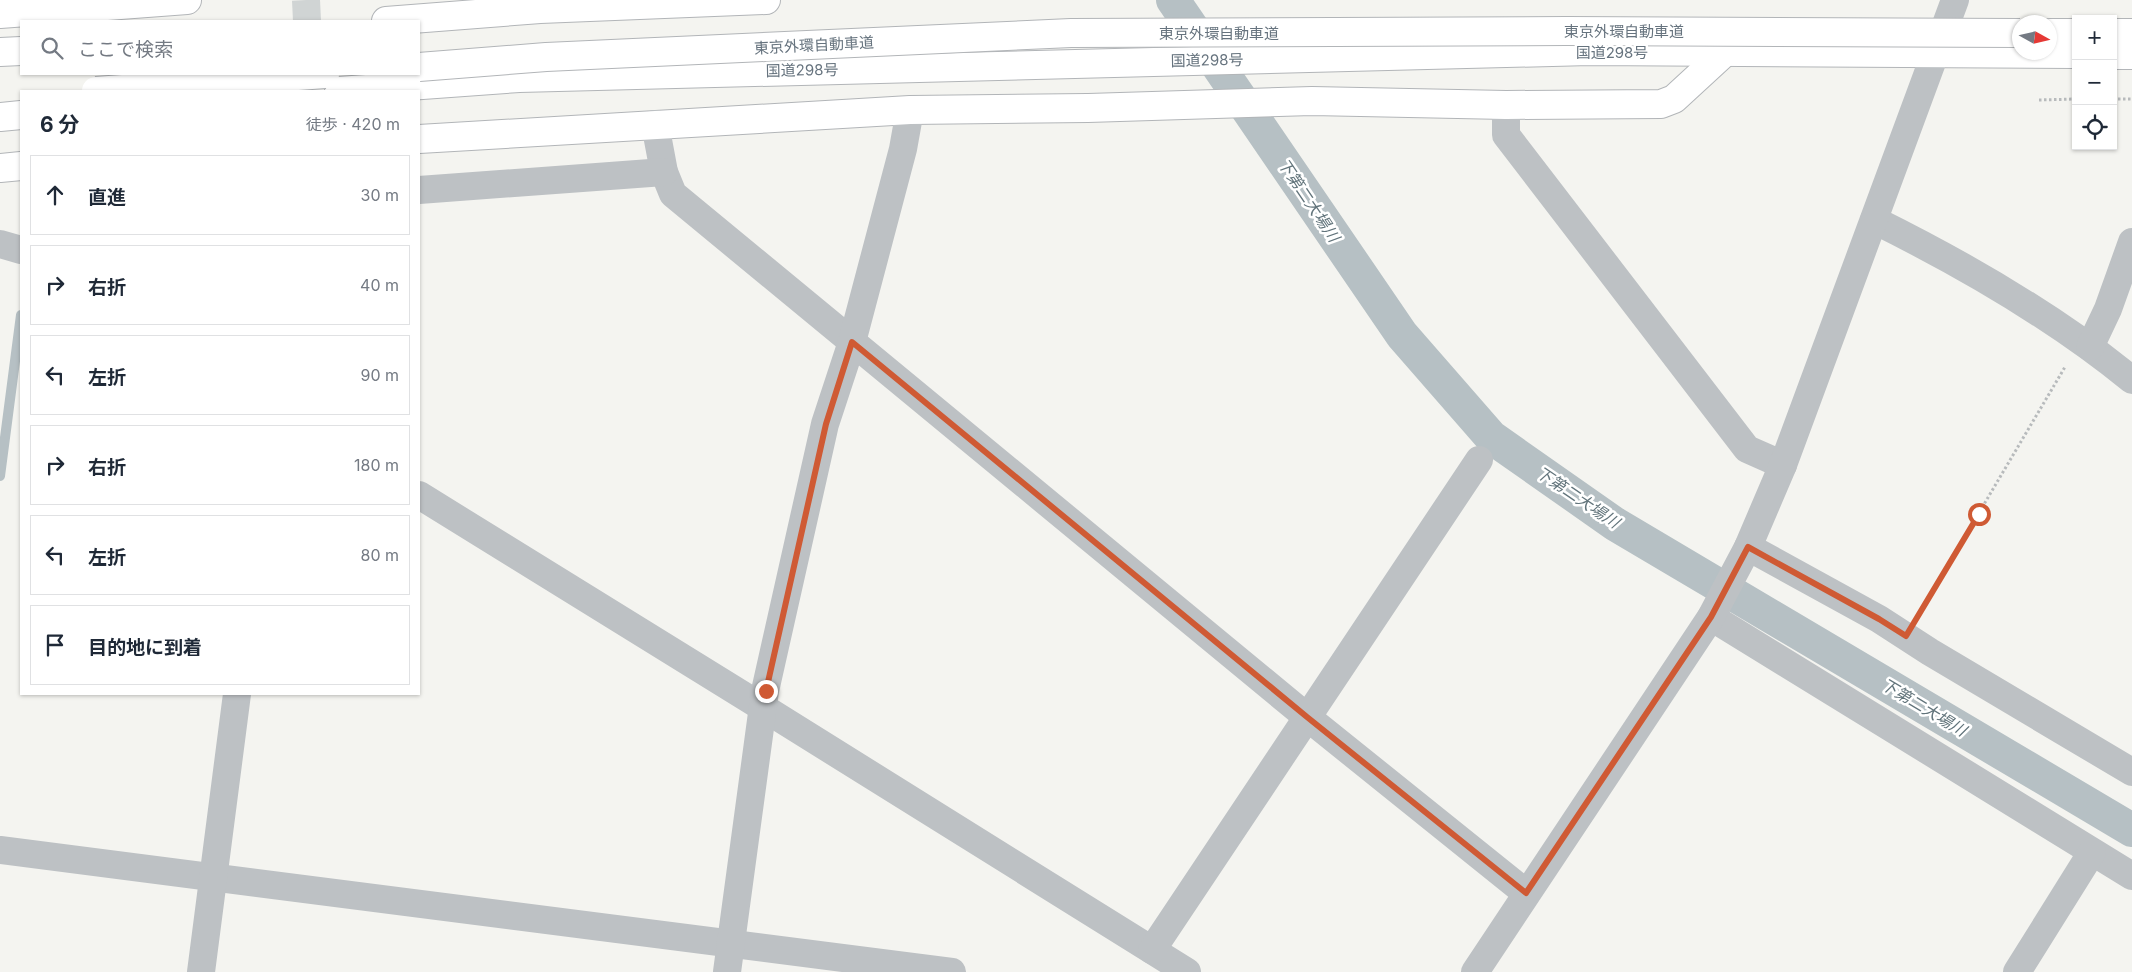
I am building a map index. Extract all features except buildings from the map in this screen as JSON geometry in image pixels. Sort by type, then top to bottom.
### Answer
[{"type":"highway","points":[[0,14],[188,0]]},
{"type":"highway","points":[[399,20],[540,9],[766,0]]},
{"type":"highway","name":"東京外環自動車道","points":[[420,67],[546,57],[1071,33],[1566,31],[2012,33]]},
{"type":"highway","points":[[2057,33],[2072,33]]},
{"type":"highway","points":[[2117,33],[2132,34]]},
{"type":"highway","points":[[0,52],[20,51]]},
{"type":"highway","name":"国道298号","points":[[353,90],[520,78],[1590,51],[2072,54]]},
{"type":"highway","points":[[420,139],[910,110],[1088,108],[1312,101],[1506,105],[1661,104],[1674,99],[1724,53]]},
{"type":"highway","points":[[2117,55],[2132,55]]},
{"type":"highway","points":[[109,90],[312,75]]},
{"type":"highway","points":[[0,99],[20,97]]},
{"type":"highway","points":[[0,117],[20,115]]},
{"type":"highway","points":[[0,168],[20,166]]},
{"type":"street","points":[[1474,972],[1711,617],[1748,547],[1783,464],[1955,0]]},
{"type":"street","points":[[1506,105],[1506,136],[1747,449],[1783,464]]},
{"type":"street","points":[[727,972],[762,706],[826,424],[852,342],[903,149],[910,110]]},
{"type":"street","points":[[655,124],[664,172],[673,194],[1307,717],[1526,893]]},
{"type":"street","points":[[420,190],[664,172]]},
{"type":"street","points":[[1874,220],[1919,242],[2057,324],[2132,380]]},
{"type":"street","points":[[2085,344],[2108,310],[2132,242]]},
{"type":"street","points":[[0,244],[20,250]]},
{"type":"street","points":[[1152,950],[1479,460]]},
{"type":"street","points":[[420,496],[762,706],[1187,972]]},
{"type":"street","points":[[1748,547],[1879,619],[2131,770]]},
{"type":"street","points":[[1711,617],[2132,876]]},
{"type":"street","points":[[201,972],[237,695]]},
{"type":"street","points":[[0,850],[952,972]]},
{"type":"street","points":[[2016,972],[2092,852]]},
{"type":"path","points":[[2039,100],[2072,99]]},
{"type":"path","points":[[2117,99],[2132,99]]},
{"type":"path","points":[[1906,636],[2085,344]]},
{"type":"waterway","name":"下第二大場川","points":[[1173,0],[1402,335],[1491,437],[1615,524],[2132,830]]},
{"type":"waterway","points":[[0,476],[20,323]]},
{"type":"tunnel","points":[[306,0],[307,20]]},
{"type":"route","points":[[766,691],[826,424],[852,342],[1307,717],[1526,893],[1711,617],[1748,547],[1879,619],[1906,636],[1979,514]]}]
